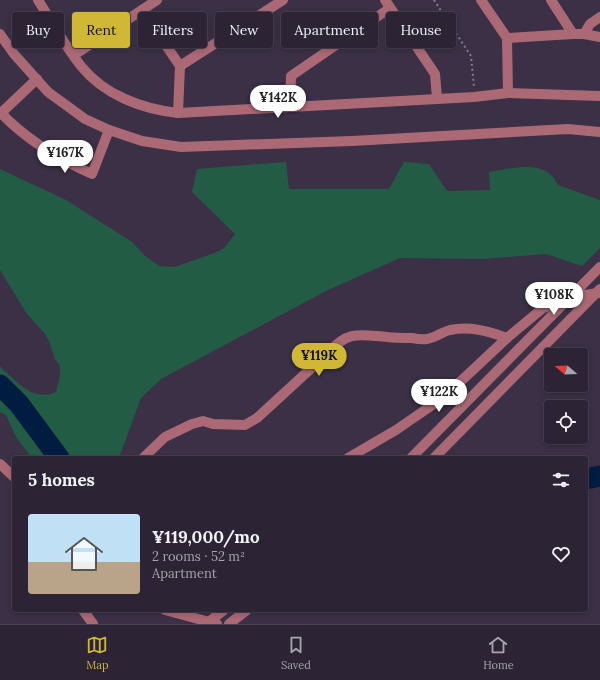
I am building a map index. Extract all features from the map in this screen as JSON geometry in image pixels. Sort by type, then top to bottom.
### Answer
[{"type":"street","points":[[38,0],[82,67],[103,87],[126,100],[158,110],[178,112],[290,107],[508,94],[579,94],[600,96]]},
{"type":"street","points":[[74,55],[157,0]]},
{"type":"street","points":[[180,66],[283,0]]},
{"type":"street","points":[[481,0],[507,38],[508,94]]},
{"type":"street","points":[[551,0],[573,34]]},
{"type":"street","points":[[290,107],[291,76],[388,4],[435,74],[437,98]]},
{"type":"street","points":[[142,10],[180,66],[178,112]]},
{"type":"street","points":[[584,34],[590,24],[600,17]]},
{"type":"street","points":[[0,34],[14,54],[48,92],[85,119],[109,130],[142,140],[181,147],[352,141],[568,129],[600,132]]},
{"type":"street","points":[[507,38],[573,34],[584,34],[600,37]]},
{"type":"street","points":[[37,78],[1,113],[12,126],[66,162],[92,174],[109,130]]},
{"type":"street","points":[[413,456],[600,267]]},
{"type":"street","points":[[436,456],[600,289]]},
{"type":"street","points":[[351,456],[396,430],[444,397],[507,338],[543,308],[584,295],[600,293]]},
{"type":"street","points":[[145,456],[165,437],[192,424],[203,421],[213,424],[245,425],[257,418],[337,343],[350,336],[370,335],[428,339],[450,330],[469,329],[483,330],[507,338]]},
{"type":"street","points":[[0,464],[12,475]]},
{"type":"street","points":[[84,612],[93,624]]},
{"type":"street","points":[[172,612],[217,624]]},
{"type":"street","points":[[206,624],[221,612]]},
{"type":"street","points":[[229,624],[244,612]]},
{"type":"path","points":[[434,0],[471,56],[474,97]]},
{"type":"green space","points":[[286,162],[289,189],[389,189],[404,162],[429,164],[447,191],[490,190],[489,172],[532,167],[547,172],[553,177],[558,185],[600,200],[600,248],[582,266],[546,254],[483,259],[400,258],[326,291],[161,379],[141,398],[120,456],[30,456],[16,437],[6,415],[0,412],[0,366],[27,390],[41,395],[56,392],[60,376],[60,366],[55,359],[45,334],[27,314],[0,270],[0,169],[66,200],[132,242],[144,255],[159,266],[175,267],[217,252],[224,248],[235,234],[192,192],[197,169]]},
{"type":"waterway","points":[[0,385],[19,404],[58,456]]},
{"type":"waterway","points":[[588,479],[600,476]]}]
